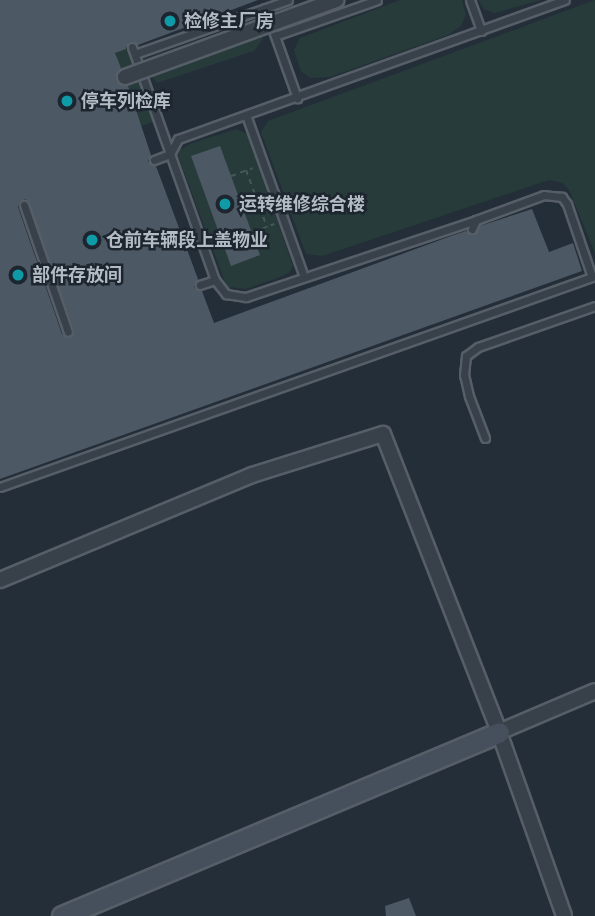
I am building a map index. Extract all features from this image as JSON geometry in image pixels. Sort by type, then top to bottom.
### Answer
[{"type":"street","points":[[125,77],[336,0]]},
{"type":"street","points":[[0,580],[252,475],[383,434],[499,732],[564,916]]},
{"type":"street","points":[[62,916],[595,691]]},
{"type":"lane","points":[[0,487],[594,281],[567,204],[562,197],[544,195],[246,297],[226,294],[215,280],[134,50],[288,0]]},
{"type":"lane","points":[[275,36],[377,0]]},
{"type":"lane","points":[[470,0],[481,31]]},
{"type":"lane","points":[[154,160],[170,154],[178,139],[565,0]]},
{"type":"lane","points":[[265,8],[297,98]]},
{"type":"lane","points":[[246,115],[304,277]]},
{"type":"lane","points":[[24,205],[68,332]]},
{"type":"lane","points":[[472,229],[476,220]]},
{"type":"lane","points":[[200,285],[215,280]]},
{"type":"lane","points":[[485,438],[464,375],[466,356],[478,346],[595,306]]},
{"type":"path","points":[[231,176],[264,164]]},
{"type":"path","points":[[246,170],[267,227]]},
{"type":"path","points":[[252,233],[284,220]]},
{"type":"green space","points":[[400,0],[462,0],[466,15],[461,26],[448,35],[330,77],[310,78],[301,71],[294,50],[300,38]]},
{"type":"green space","points":[[478,0],[541,0],[495,13],[484,9]]},
{"type":"green space","points":[[595,0],[595,253],[569,190],[563,183],[549,180],[322,256],[306,254],[261,132],[268,121]]},
{"type":"green space","points":[[256,20],[263,39],[254,51],[157,83],[149,73],[144,59]]},
{"type":"green space","points":[[127,48],[153,122],[141,126],[115,53]]},
{"type":"green space","points":[[236,129],[247,134],[293,266],[290,272],[283,276],[246,289],[229,287],[225,282],[178,156],[180,150],[190,144]]},
{"type":"building","name":"仓前车辆段上盖物业","points":[[0,0],[258,0],[138,45],[129,42],[126,49],[115,53],[121,68],[116,75],[116,81],[128,86],[151,155],[148,161],[156,166],[198,279],[194,288],[202,291],[214,323],[451,236],[466,231],[473,235],[480,226],[532,209],[549,252],[573,243],[582,271],[0,479]],"holes":[[[26,199],[74,330],[69,338],[62,334],[18,207],[20,201]]]},
{"type":"building","name":"运转维修综合楼","points":[[220,146],[260,255],[231,266],[191,156]]},
{"type":"building","points":[[409,898],[416,916],[386,916],[385,906]]},
{"type":"place","name":"检修主厂房","points":[[170,21]]},
{"type":"place","name":"停车列检库","points":[[67,101]]},
{"type":"place","name":"运转维修综合楼","points":[[225,204]]},
{"type":"place","name":"仓前车辆段上盖物业","points":[[92,240]]},
{"type":"place","name":"部件存放间","points":[[18,275]]}]
